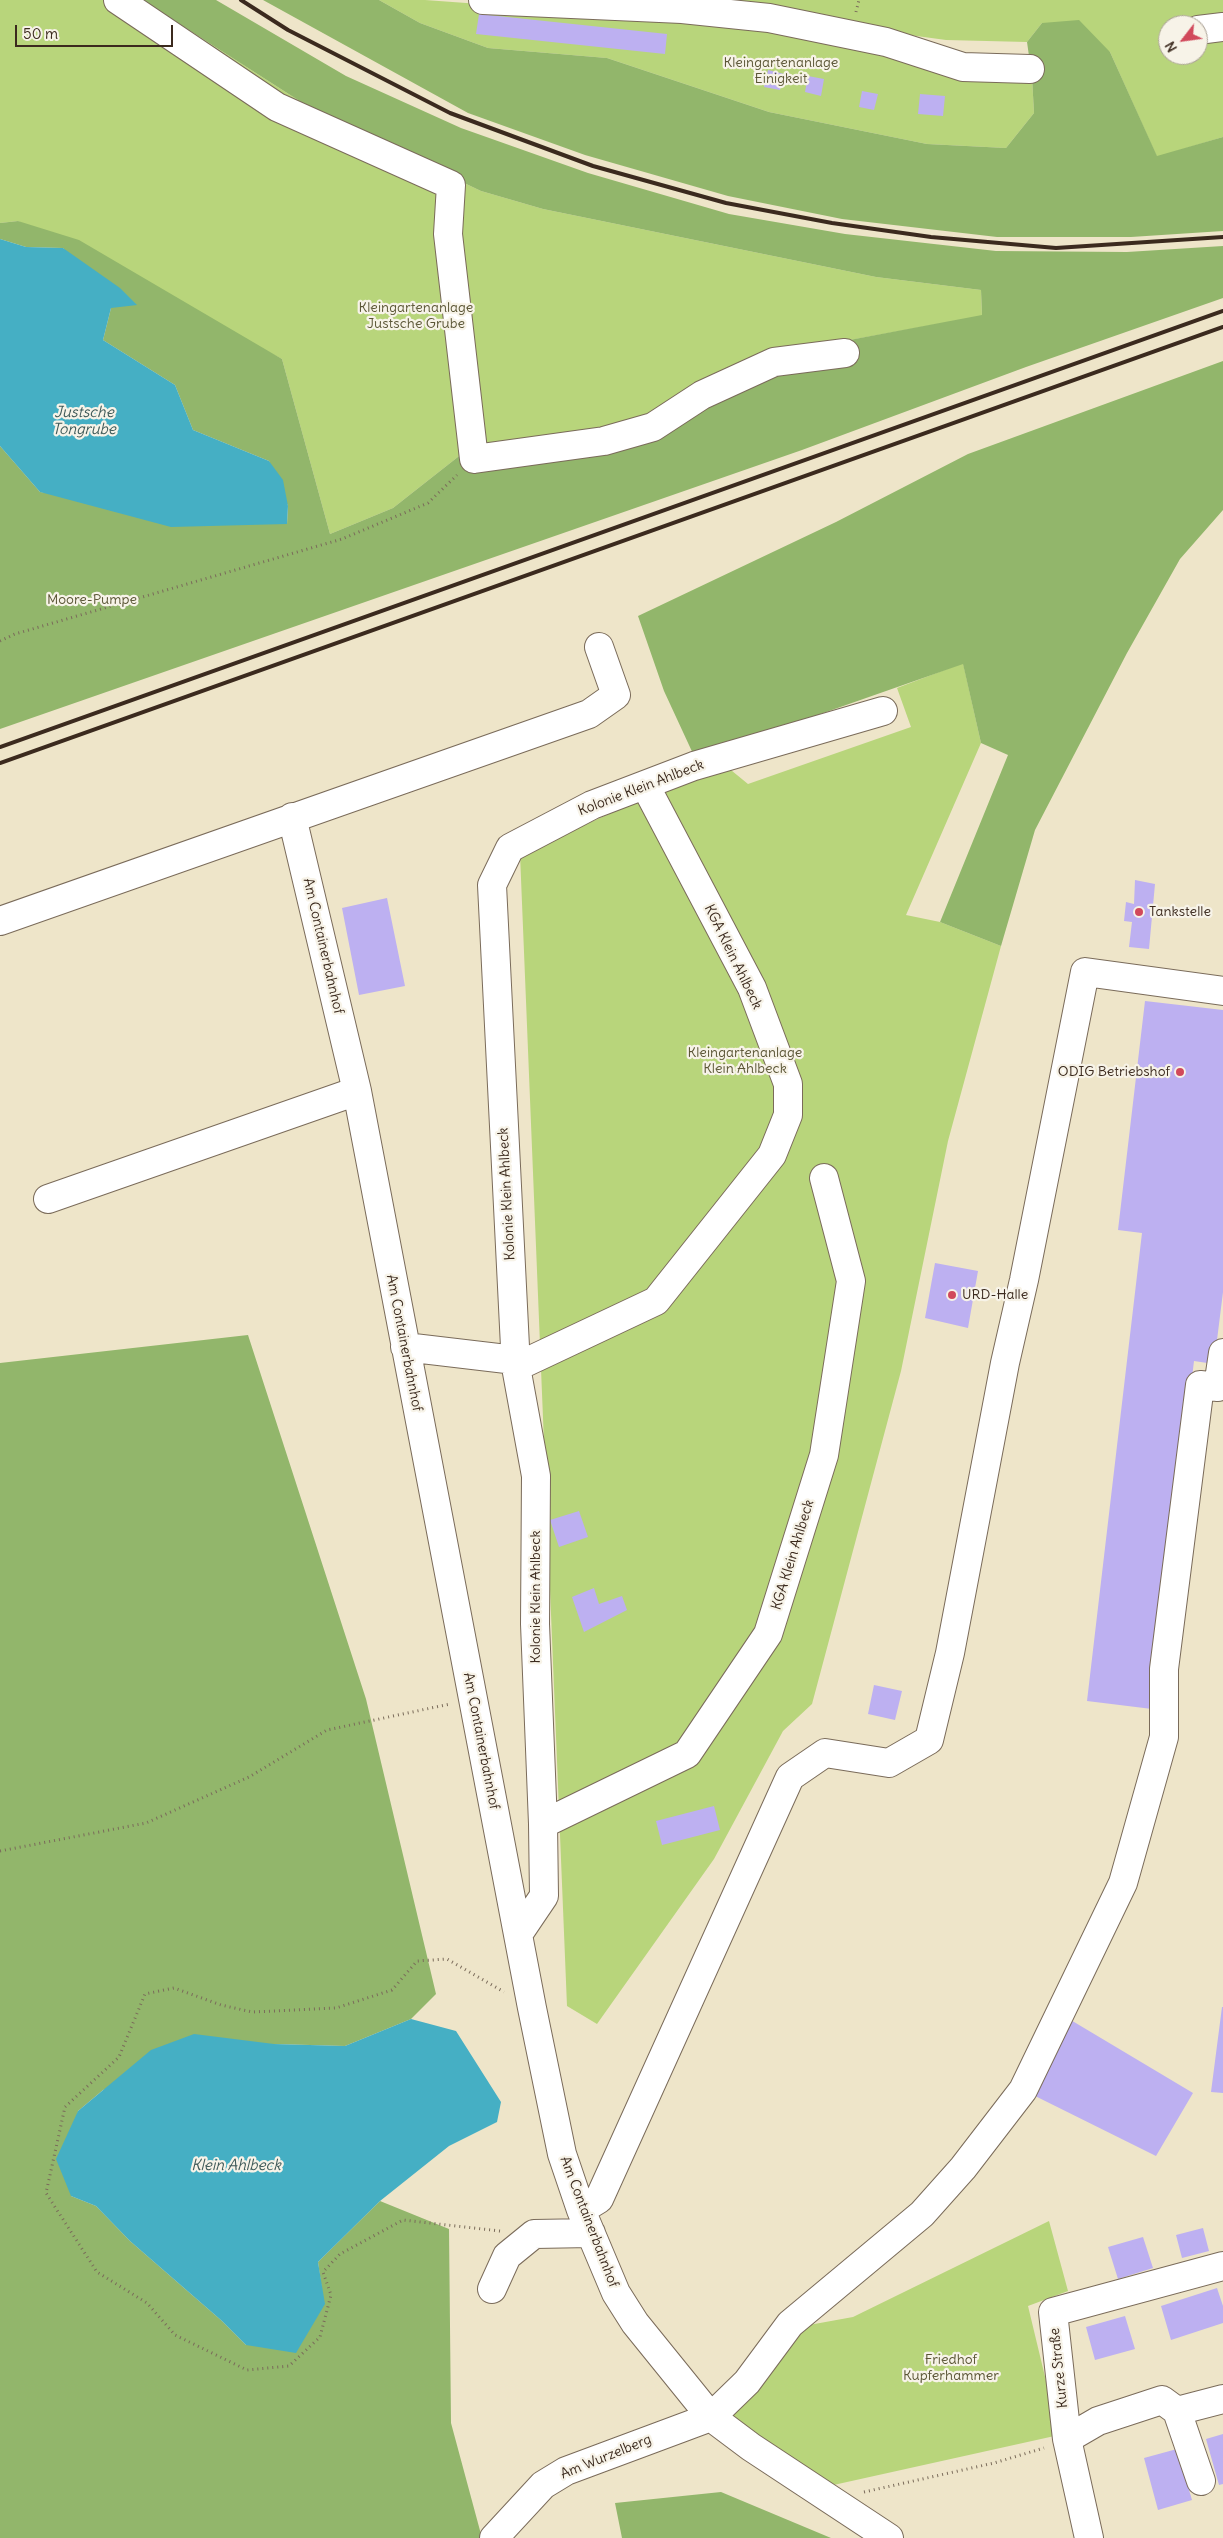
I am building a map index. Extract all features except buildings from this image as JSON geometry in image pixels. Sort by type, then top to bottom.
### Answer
[{"type":"street","points":[[118,0],[277,107],[451,185],[448,234],[474,459],[604,440],[653,427],[702,395],[774,362],[845,353]]},
{"type":"street","points":[[484,0],[682,9],[769,18],[886,42],[963,68],[1030,69]]},
{"type":"street","points":[[1208,29],[1223,27]]},
{"type":"street","points":[[0,922],[292,817],[589,714],[616,694],[599,647]]},
{"type":"street","name":"Kolonie Klein Ahlbeck","points":[[518,1933],[544,1896],[535,1624],[536,1476],[515,1364],[492,885],[510,848],[592,805],[694,766],[883,711]]},
{"type":"street","name":"KGA Klein Ahlbeck","points":[[515,1364],[656,1301],[772,1155],[788,1115],[788,1084],[752,988],[645,785]]},
{"type":"street","name":"Am Containerbahnhof","points":[[292,817],[357,1091],[532,2008],[562,2154],[586,2222],[616,2293],[634,2323],[711,2417],[751,2447],[890,2538]]},
{"type":"street","points":[[492,2289],[507,2256],[534,2234],[586,2222],[599,2199],[790,1778],[826,1753],[889,1763],[929,1740],[950,1653],[1005,1363],[1024,1280],[1085,972],[1223,991]]},
{"type":"street","points":[[48,1199],[357,1091]]},
{"type":"street","name":"KGA Klein Ahlbeck","points":[[543,1824],[687,1754],[768,1634],[824,1455],[850,1281],[824,1178]]},
{"type":"street","points":[[405,1347],[515,1364]]},
{"type":"street","points":[[711,2417],[746,2382],[790,2324],[922,2214],[963,2168],[1023,2090],[1123,1883],[1164,1737],[1164,1669],[1200,1385],[1218,1387],[1223,1353]]},
{"type":"street","name":"Kurze Straße","points":[[1089,2538],[1067,2439],[1053,2312],[1223,2266]]},
{"type":"street","points":[[1177,2411],[1223,2399]]},
{"type":"street","points":[[1067,2439],[1098,2421],[1162,2400],[1177,2411],[1201,2481]]},
{"type":"street","name":"Am Wurzelberg","points":[[494,2538],[543,2485],[566,2471],[711,2417]]},
{"type":"path","points":[[0,641],[34,628],[342,539],[428,503],[474,459]]},
{"type":"path","points":[[0,1852],[146,1823],[249,1777],[328,1730],[473,1699]]},
{"type":"path","points":[[532,2008],[448,1959],[417,1961],[392,1990],[336,2008],[252,2012],[222,2005],[174,1988],[145,1994],[119,2058],[65,2107],[46,2193],[97,2272],[147,2303],[175,2335],[247,2370],[290,2366],[320,2337],[331,2295],[323,2272],[340,2254],[403,2220],[534,2234]]},
{"type":"path","points":[[859,2492],[869,2492],[994,2463],[1049,2447],[1067,2439]]},
{"type":"green space","name":"Kleingartenanlage Justsche Grube","points":[[0,0],[142,0],[323,116],[481,191],[543,209],[876,277],[981,290],[982,316],[839,342],[647,416],[598,430],[468,449],[393,508],[330,534],[282,359],[18,221],[0,223]]},
{"type":"green space","name":"Moore-Pumpe","points":[[142,0],[216,0],[346,76],[461,128],[588,173],[729,214],[845,234],[996,251],[1127,252],[1223,246],[1223,298],[1026,367],[802,450],[0,729],[0,446],[40,492],[287,524],[288,506],[269,461],[193,430],[175,385],[103,340],[111,308],[63,248],[26,247],[0,239],[0,223],[18,221],[79,240],[282,359],[330,534],[393,508],[468,449],[598,430],[646,416],[839,342],[982,315],[981,290],[876,277],[543,209],[481,191],[323,116]]},
{"type":"green space","points":[[263,0],[379,0],[420,23],[488,48],[607,58],[769,112],[927,144],[1006,148],[1034,113],[1032,77],[1027,42],[1042,23],[1079,20],[1110,52],[1157,156],[1223,137],[1223,231],[1131,237],[997,237],[842,219],[728,196],[585,155],[468,113]]},
{"type":"green space","name":"Kleingartenanlage Einigkeit","points":[[379,0],[425,0],[769,25],[1032,77],[1034,113],[1006,148],[927,144],[769,112],[607,58],[488,48],[420,23]]},
{"type":"green space","points":[[703,0],[1223,0],[1223,137],[1157,157],[1110,52],[1042,23],[1027,42],[946,40],[858,28]]},
{"type":"green space","points":[[1223,361],[1223,510],[1180,559],[1127,653],[1035,830],[1001,946],[940,922],[1008,755],[981,743],[963,664],[695,758],[664,691],[638,616],[836,522],[968,454]]},
{"type":"green space","name":"Kleingartenanlage Klein Ahlbeck","points":[[963,663],[981,743],[906,915],[940,922],[1001,946],[948,1141],[901,1371],[812,1704],[783,1731],[714,1859],[597,2024],[567,2006],[520,854],[698,774],[726,766],[748,784],[911,727],[897,688]]},
{"type":"green space","points":[[248,1335],[366,1699],[436,1994],[411,2019],[345,2046],[274,2044],[103,2090],[78,2111],[71,2196],[96,2206],[130,2241],[222,2321],[246,2345],[324,2304],[318,2262],[380,2201],[449,2229],[451,2423],[482,2538],[0,2538],[0,1363]]},
{"type":"green space","name":"Friedhof Kupferhammer","points":[[1049,2221],[1068,2291],[1028,2306],[1059,2435],[829,2486],[727,2415],[787,2329],[853,2317]]},
{"type":"green space","points":[[721,2492],[831,2538],[622,2538],[615,2503]]},
{"type":"water","name":"Justsche Tongrube","points":[[0,239],[26,247],[63,248],[120,288],[137,305],[111,308],[103,340],[175,385],[193,430],[269,461],[283,480],[288,506],[287,524],[171,527],[40,492],[0,446]]},
{"type":"water","name":"Klein Ahlbeck","points":[[411,2019],[456,2031],[501,2102],[497,2122],[449,2146],[380,2201],[318,2262],[325,2304],[296,2353],[246,2345],[222,2321],[130,2241],[96,2206],[71,2196],[56,2159],[78,2111],[151,2050],[194,2034],[274,2044],[345,2046]]},
{"type":"railway","points":[[241,0],[288,30],[450,113],[593,166],[726,203],[832,223],[931,237],[1056,248],[1223,237]]},
{"type":"railway","points":[[0,747],[1223,311]]},
{"type":"railway","points":[[0,763],[1223,327]]},
{"type":"place","name":"Tankstelle","points":[[1139,912]]},
{"type":"place","name":"ODIG Betriebshof","points":[[1180,1072]]},
{"type":"place","name":"URD-Halle","points":[[952,1295]]}]
